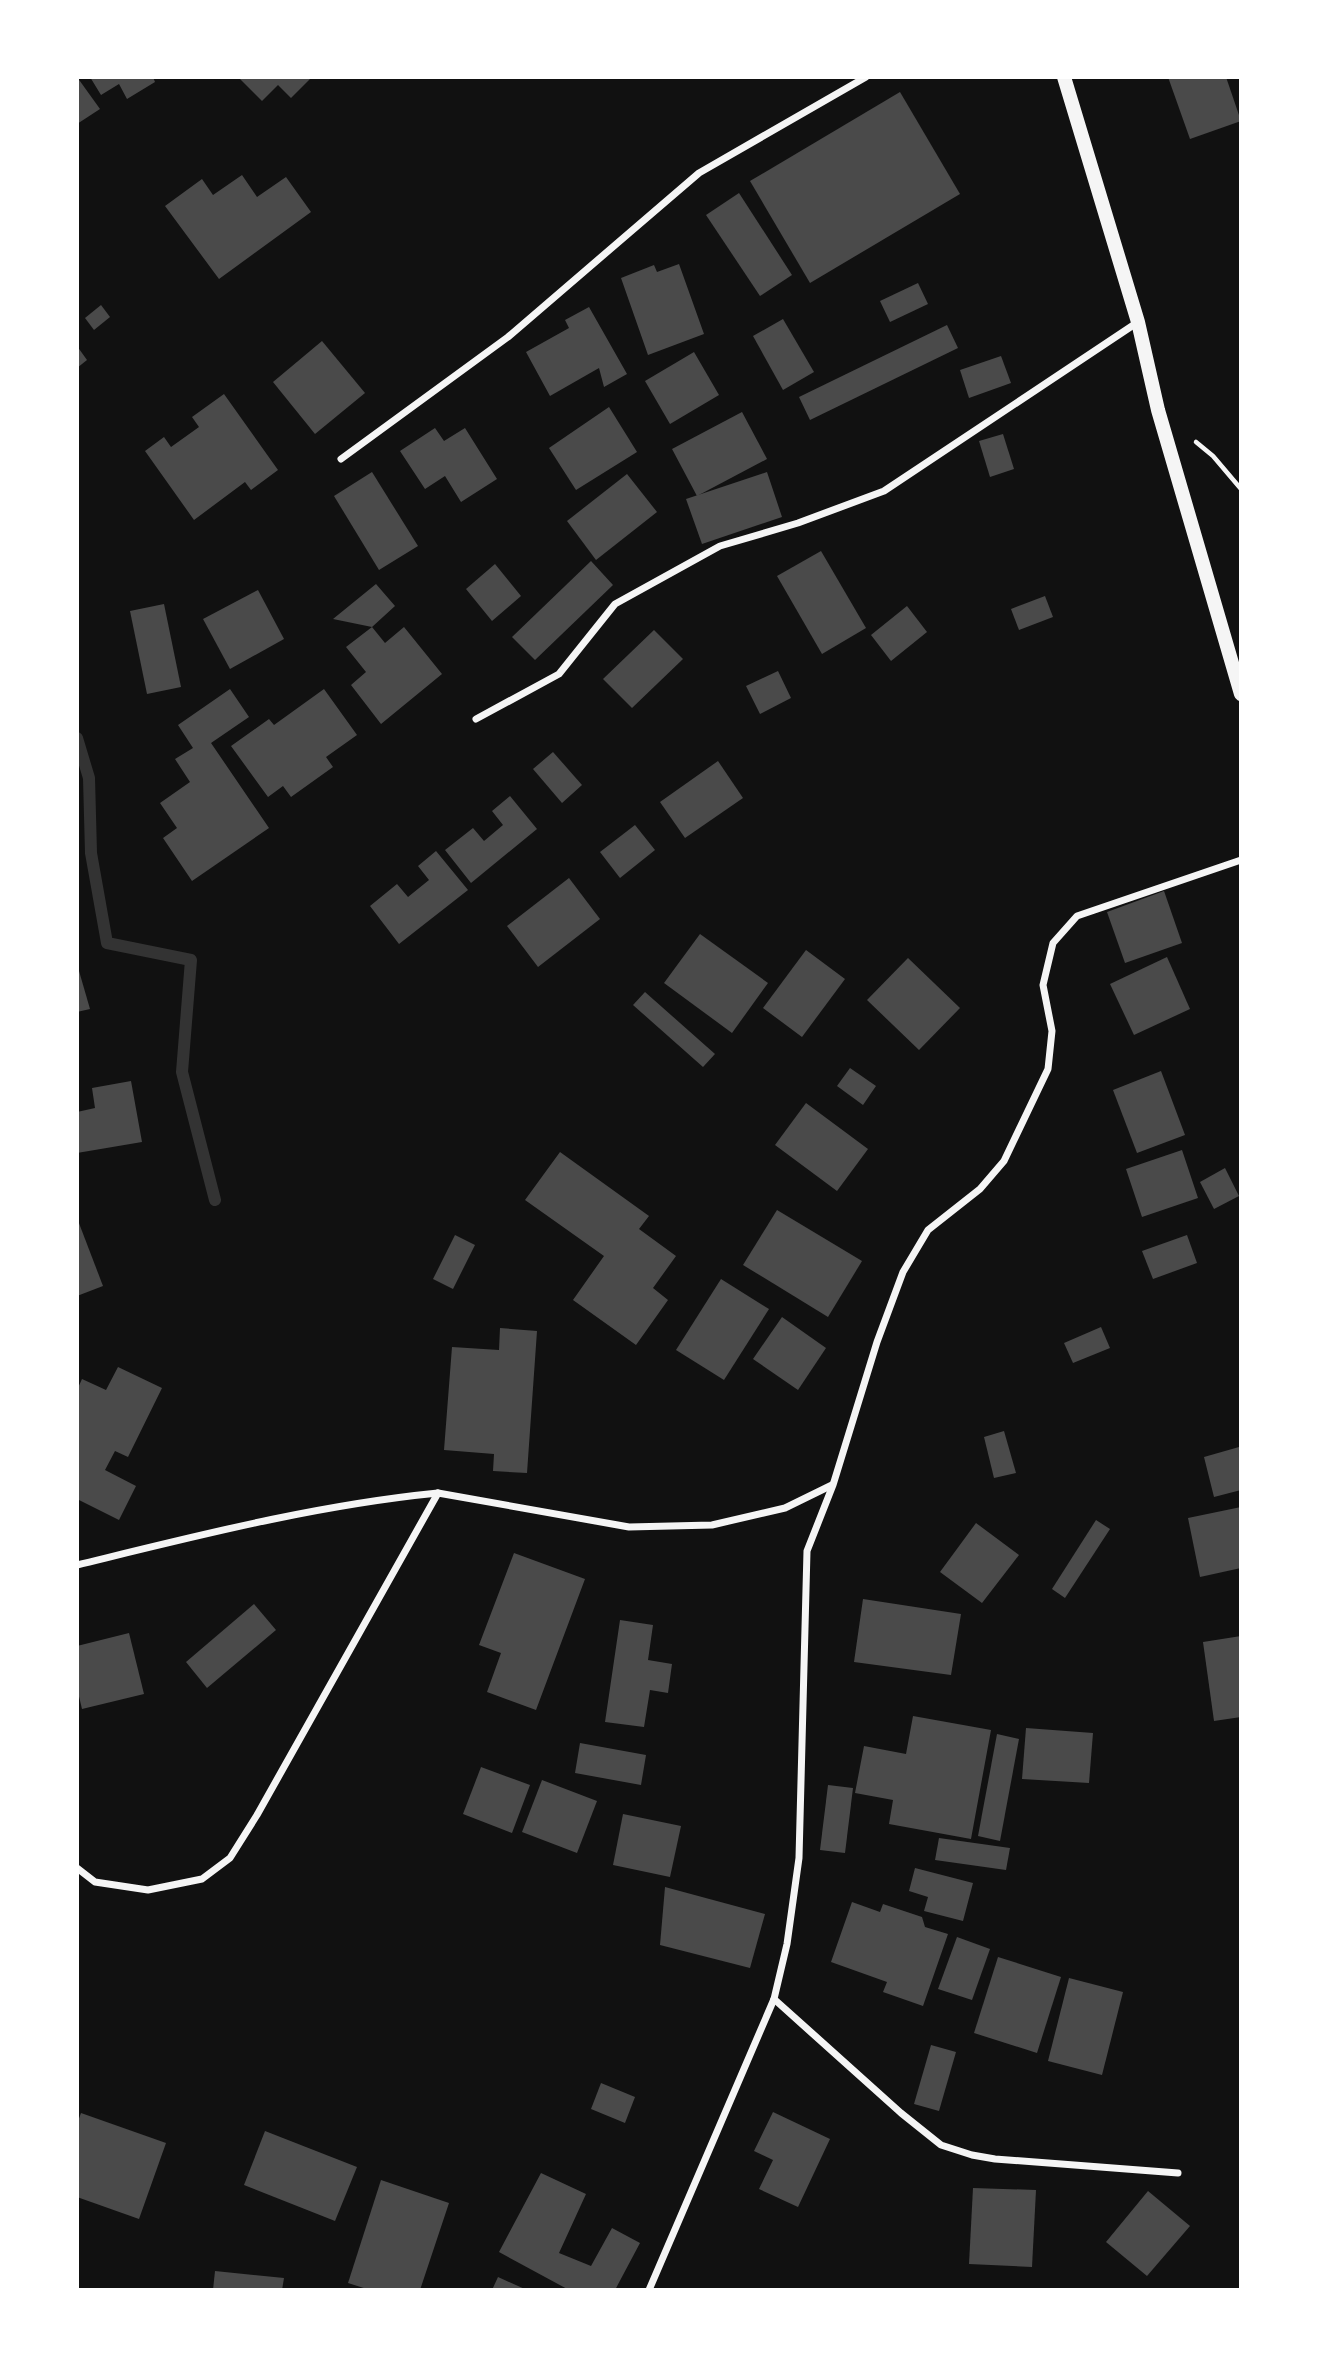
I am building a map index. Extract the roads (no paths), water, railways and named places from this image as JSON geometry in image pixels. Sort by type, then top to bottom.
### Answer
[{"type":"main road","points":[[1064,77],[1138,322],[1158,410],[1241,694]]},
{"type":"street","points":[[341,459],[509,337],[699,173],[866,77]]},
{"type":"street","points":[[476,719],[559,674],[615,604],[720,547],[798,523],[884,491],[1138,322]]},
{"type":"street","points":[[649,2290],[774,1998],[787,1944],[799,1857],[807,1551],[833,1485],[877,1342],[903,1272],[928,1230],[979,1189],[1004,1161],[1048,1069],[1052,1031],[1043,985],[1053,943],[1077,916],[1241,860]]},
{"type":"street","points":[[77,1565],[230,1527],[407,1496],[438,1493],[629,1527],[712,1525],[785,1508],[833,1485]]},
{"type":"street","points":[[77,1867],[95,1882],[148,1891],[202,1879],[230,1858],[438,1493]]},
{"type":"street","points":[[774,1998],[901,2113],[941,2145],[995,2159],[1178,2173]]},
{"type":"waterway","points":[[77,738],[89,778],[91,853],[107,943],[191,960],[182,1072],[215,1200]]}]
